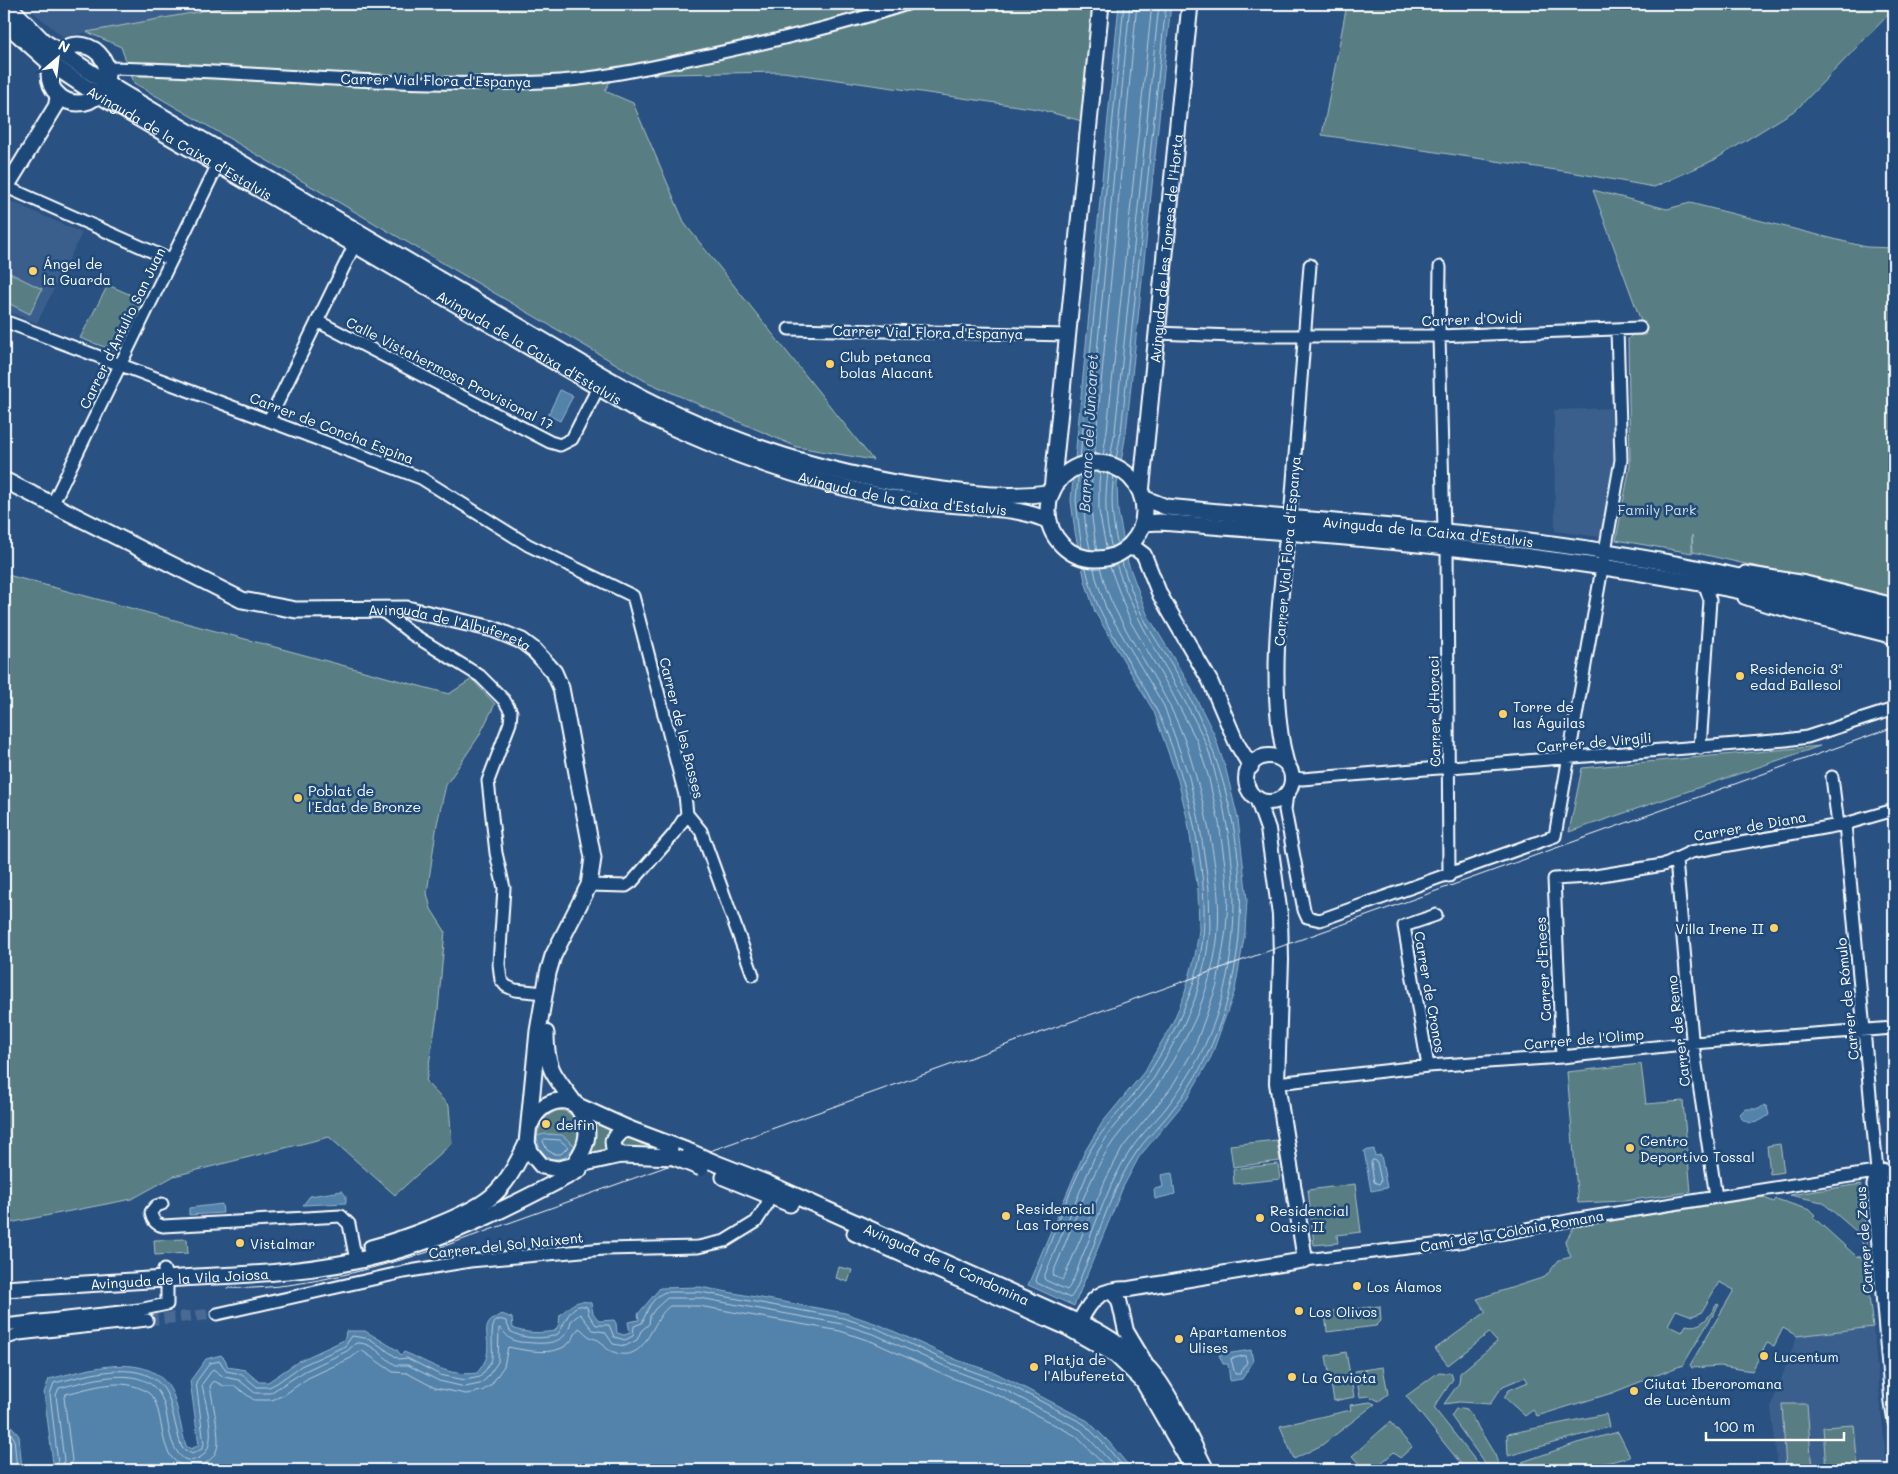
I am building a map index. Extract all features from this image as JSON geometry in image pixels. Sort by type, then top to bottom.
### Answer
[{"type":"main road","points":[[7,4],[43,41],[55,58]]},
{"type":"main road","points":[[1052,491],[1066,473],[1080,465],[1099,463],[1114,466],[1126,472],[1136,482],[1142,495],[1143,523],[1135,541],[1128,548],[1111,557],[1102,559],[1081,557],[1071,552],[1059,541],[1049,521],[1048,506],[1052,491],[1101,4]]},
{"type":"main road","name":"Avinguda de les Torres de l'Horta","points":[[1142,495],[1190,4]]},
{"type":"main road","points":[[4,22],[55,58]]},
{"type":"main road","points":[[74,45],[91,48],[103,60],[103,82],[86,101],[61,101],[49,77],[55,58],[74,45]]},
{"type":"main road","name":"Avinguda de la Caixa d'Estalvis","points":[[55,58],[103,82],[603,376],[649,402],[697,424],[762,450],[821,468],[891,483],[1024,497],[1052,491]]},
{"type":"main road","name":"Avinguda de la Caixa d'Estalvis","points":[[103,82],[218,164],[598,388],[644,414],[691,437],[757,463],[823,482],[888,497],[1023,511],[1049,521]]},
{"type":"main road","name":"Avinguda de l'Albufereta","points":[[4,480],[242,600],[296,610],[380,609],[407,610],[432,614],[493,629],[522,641],[534,650],[554,672],[561,688],[566,710],[592,846],[592,873],[589,885],[553,956],[544,993],[538,1031],[528,1144]]},
{"type":"main road","name":"Avinguda de la Caixa d'Estalvis","points":[[1142,495],[1166,508],[1289,525],[1445,539],[1604,559],[1842,600],[1894,615]]},
{"type":"main road","name":"Avinguda de la Caixa d'Estalvis","points":[[1143,523],[1289,525]]},
{"type":"main road","name":"Avinguda de la Caixa d'Estalvis","points":[[1708,578],[1894,627]]},
{"type":"main road","name":"Avinguda de l'Albufereta","points":[[542,1015],[549,1062],[577,1105]]},
{"type":"main road","name":"Avinguda de la Condomina","points":[[559,1080],[602,1115]]},
{"type":"main road","points":[[528,1144],[531,1153],[542,1166],[558,1170],[571,1166],[581,1155],[588,1136],[584,1114],[577,1105],[561,1100],[551,1102],[537,1112],[529,1126]]},
{"type":"main road","name":"Avinguda de la Condomina","points":[[577,1105],[629,1129],[690,1152],[707,1165]]},
{"type":"main road","points":[[622,1155],[614,1149],[613,1141],[621,1130],[629,1129]]},
{"type":"main road","name":"Avinguda de la Vila Joiosa","points":[[356,1257],[378,1246],[480,1206],[503,1184],[528,1144]]},
{"type":"main road","name":"Avinguda de la Condomina","points":[[571,1166],[622,1155],[674,1156],[707,1165],[770,1190],[1075,1325],[1127,1350],[1149,1369],[1167,1397],[1206,1470]]},
{"type":"main road","name":"Avinguda de la Vila Joiosa","points":[[4,1289],[356,1257],[396,1251],[464,1228],[596,1161]]},
{"type":"main road","name":"Avinguda de la Vila Joiosa","points":[[551,1185],[571,1166]]},
{"type":"main road","name":"Avinguda de la Vila Joiosa","points":[[4,1279],[165,1274]]},
{"type":"main road","name":"Avinguda de la Condomina","points":[[1075,1325],[1116,1355],[1142,1381],[1194,1470]]},
{"type":"street","name":"Carrer Vial Flora d'Espanya","points":[[103,82],[441,83],[574,80],[630,71],[787,39],[855,21],[907,4]]},
{"type":"street","points":[[61,101],[5,188],[172,260]]},
{"type":"street","name":"Carrer d'Antulio San Juan","points":[[52,505],[218,164]]},
{"type":"street","points":[[269,420],[354,244]]},
{"type":"street","name":"Carrer Vial Flora d'Espanya","points":[[1289,771],[1279,725],[1278,658],[1310,266]]},
{"type":"street","name":"Carrer d'Horaci","points":[[1440,268],[1439,336],[1445,539],[1449,876]]},
{"type":"street","name":"Carrer de Concha Espina","points":[[4,321],[422,478],[528,545],[633,596]]},
{"type":"street","name":"Calle Vistahermosa Provisional 17","points":[[317,321],[550,442],[560,445],[572,439],[598,388]]},
{"type":"street","name":"Carrer d'Ovidi","points":[[1305,336],[1439,336],[1640,328]]},
{"type":"street","name":"Carrer Vial Flora d'Espanya","points":[[789,329],[1068,336]]},
{"type":"street","points":[[1281,797],[1304,910],[1307,916],[1320,920],[1449,876],[1556,836],[1621,460],[1617,329]]},
{"type":"street","points":[[1157,333],[1305,336]]},
{"type":"street","points":[[1128,548],[1136,549],[1144,555],[1160,595],[1210,681],[1237,744],[1251,767]]},
{"type":"street","name":"Avinguda de la Caixa d'Estalvis","points":[[1708,578],[1773,576],[1894,604]]},
{"type":"street","points":[[1700,748],[1710,600],[1708,578]]},
{"type":"street","name":"Avinguda de la Caixa d'Estalvis","points":[[1708,578],[1764,605],[1894,638]]},
{"type":"street","name":"Carrer de les Basses","points":[[633,596],[685,795],[687,814],[700,831],[753,976]]},
{"type":"street","points":[[380,609],[412,634],[480,676],[504,700],[510,712],[510,723],[488,781],[496,853],[504,888],[499,964],[501,980],[506,986],[515,990],[544,993]]},
{"type":"street","name":"Carrer de Virgili","points":[[1289,771],[1302,779],[1700,748],[1807,737],[1894,709]]},
{"type":"street","points":[[1268,829],[1289,771],[1281,760],[1266,756],[1259,759],[1251,767],[1247,782],[1252,794],[1257,798],[1268,829],[1280,914],[1281,960],[1278,1083],[1305,1260]]},
{"type":"street","name":"Carrer de Rómulo","points":[[1832,777],[1842,824],[1865,1030],[1877,1171]]},
{"type":"street","points":[[1257,798],[1281,797]]},
{"type":"street","name":"Carrer de Diana","points":[[1554,879],[1634,870],[1676,860],[1691,852],[1842,824],[1894,810]]},
{"type":"street","points":[[589,885],[626,886],[632,882],[674,834],[687,814]]},
{"type":"street","name":"Carrer de Remo","points":[[1676,860],[1693,1043],[1716,1197]]},
{"type":"street","name":"Carrer d'Enees","points":[[1554,879],[1562,1057]]},
{"type":"street","name":"Carrer de Cronos","points":[[1428,1066],[1404,926],[1436,915]]},
{"type":"street","name":"Carrer de l'Olimp","points":[[1278,1083],[1428,1066],[1562,1057],[1693,1043],[1894,1028]]},
{"type":"street","name":"Camí de la Colònia Romana","points":[[1115,1296],[1129,1289],[1305,1260],[1459,1242],[1572,1220],[1894,1169]]},
{"type":"street","name":"Carrer de Zeus","points":[[1877,1171],[1882,1178],[1894,1344]]},
{"type":"street","name":"Carrer de Zeus","points":[[1877,1171],[1873,1184],[1894,1422]]},
{"type":"street","name":"Carrer del Sol Naixent","points":[[217,1314],[404,1272],[470,1262],[604,1249],[698,1247],[725,1241],[756,1222],[763,1213],[770,1190]]},
{"type":"street","points":[[162,1204],[156,1206],[151,1212],[156,1224],[163,1226],[341,1216],[349,1224],[356,1257]]},
{"type":"street","points":[[4,1325],[139,1310],[167,1304],[165,1274]]},
{"type":"street","points":[[1075,1325],[1097,1296],[1104,1292],[1115,1296],[1126,1331],[1149,1369]]},
{"type":"street","points":[[4,1339],[19,1334],[147,1320]]},
{"type":"shaded area","points":[[39,4],[241,4],[63,37],[32,11]]},
{"type":"shaded area","name":"Ángel de la Guarda","points":[[8,200],[82,233],[37,323],[4,310],[4,206]]},
{"type":"shaded area","points":[[1615,408],[1617,443],[1600,537],[1555,531],[1554,410]]},
{"type":"shaded area","points":[[1873,1327],[1887,1470],[1778,1470],[1771,1407],[1797,1336]]},
{"type":"green space","points":[[241,4],[1101,4],[1089,123],[1038,109],[783,72],[613,75],[605,91],[633,103],[685,224],[873,460],[797,447],[647,382],[134,83],[121,47],[87,32]]},
{"type":"green space","points":[[1347,4],[1894,4],[1894,9],[1797,109],[1714,160],[1654,187],[1576,173],[1322,135]]},
{"type":"green space","name":"Family Park","points":[[1593,190],[1667,209],[1690,203],[1866,247],[1894,248],[1894,598],[1693,552],[1692,535],[1692,553],[1616,540],[1630,466],[1628,339],[1632,335],[1646,335]]},
{"type":"green space","points":[[4,270],[42,289],[30,314],[4,301]]},
{"type":"green space","points":[[108,285],[145,301],[118,352],[80,338]]},
{"type":"green space","points":[[4,574],[449,694],[472,679],[495,704],[479,736],[446,785],[437,824],[427,893],[431,909],[445,931],[438,1010],[426,1082],[449,1106],[452,1143],[395,1195],[329,1137],[174,1176],[132,1199],[4,1224]]},
{"type":"green space","points":[[1820,746],[1569,832],[1582,768]]},
{"type":"green space","name":"Centro Deportivo Tossal","points":[[1641,1064],[1646,1104],[1683,1101],[1691,1192],[1624,1201],[1578,1203],[1567,1072]]},
{"type":"green space","points":[[559,1110],[570,1114],[577,1123],[578,1134],[575,1146],[567,1139],[558,1135],[537,1136],[544,1119]]},
{"type":"green space","points":[[589,1118],[613,1130],[608,1150],[585,1157]]},
{"type":"green space","points":[[628,1136],[641,1144],[659,1148],[620,1147],[618,1139]]},
{"type":"green space","points":[[1277,1140],[1280,1161],[1233,1167],[1230,1145]]},
{"type":"green space","points":[[1780,1144],[1784,1172],[1770,1174],[1767,1146]]},
{"type":"green space","points":[[1278,1164],[1280,1179],[1234,1184],[1233,1169]]},
{"type":"green space","points":[[1355,1184],[1361,1232],[1337,1235],[1338,1243],[1314,1245],[1308,1190]]},
{"type":"green space","points":[[1861,1184],[1868,1255],[1857,1232],[1822,1202],[1790,1195]]},
{"type":"green space","points":[[1762,1197],[1774,1202],[1776,1199],[1810,1210],[1815,1215],[1813,1217],[1856,1256],[1864,1258],[1873,1327],[1797,1336],[1783,1328],[1774,1346],[1767,1343],[1752,1371],[1720,1366],[1692,1368],[1690,1365],[1734,1290],[1719,1282],[1701,1313],[1692,1316],[1676,1310],[1668,1325],[1682,1332],[1686,1325],[1692,1326],[1701,1323],[1717,1304],[1719,1305],[1683,1365],[1612,1393],[1537,1416],[1533,1410],[1525,1416],[1504,1397],[1509,1390],[1528,1382],[1525,1377],[1503,1386],[1490,1404],[1459,1402],[1444,1404],[1459,1383],[1460,1373],[1497,1342],[1489,1333],[1448,1365],[1435,1349],[1486,1312],[1477,1299],[1545,1277],[1559,1260],[1571,1257],[1565,1242],[1574,1227]]},
{"type":"green space","points":[[187,1239],[188,1253],[155,1255],[154,1240]]},
{"type":"green space","points":[[839,1267],[852,1270],[848,1282],[836,1278]]},
{"type":"green space","points":[[1380,1306],[1381,1321],[1376,1326],[1327,1332],[1325,1312]]},
{"type":"green space","points":[[1346,1352],[1354,1397],[1334,1401],[1326,1356]]},
{"type":"green space","points":[[1383,1367],[1388,1394],[1379,1401],[1369,1396],[1360,1397],[1355,1371]]},
{"type":"green space","points":[[1439,1372],[1451,1373],[1453,1379],[1434,1408],[1483,1470],[1466,1470],[1406,1396]]},
{"type":"green space","points":[[1370,1402],[1375,1404],[1322,1445],[1294,1459],[1280,1426],[1351,1410],[1350,1405]]},
{"type":"green space","points":[[1782,1404],[1807,1404],[1812,1470],[1786,1470]]},
{"type":"green space","points":[[1456,1409],[1467,1409],[1495,1455],[1499,1466],[1494,1469],[1486,1465],[1451,1416]]},
{"type":"green space","points":[[1606,1414],[1609,1427],[1508,1456],[1507,1434]]},
{"type":"green space","points":[[1390,1422],[1412,1447],[1400,1458],[1394,1452],[1373,1470],[1365,1470],[1352,1456]]},
{"type":"green space","points":[[1854,1425],[1858,1470],[1826,1470],[1823,1427]]},
{"type":"green space","points":[[1618,1432],[1630,1456],[1597,1465],[1556,1471],[1532,1469],[1522,1462],[1577,1443]]},
{"type":"water","name":"Barranc del Juncaret","points":[[1119,4],[1171,4],[1126,433],[1117,485],[1118,511],[1128,563],[1147,614],[1189,684],[1214,734],[1226,770],[1238,819],[1247,900],[1245,932],[1235,990],[1211,1057],[1187,1099],[1139,1157],[1123,1187],[1074,1306],[1028,1285],[1084,1153],[1102,1123],[1144,1072],[1172,1024],[1184,996],[1195,956],[1199,930],[1198,891],[1188,822],[1178,780],[1154,712],[1095,612],[1085,581],[1075,532],[1071,500]]},
{"type":"water","points":[[560,390],[573,396],[560,421],[548,415]]},
{"type":"water","points":[[1764,1105],[1767,1107],[1769,1115],[1762,1120],[1752,1123],[1741,1118],[1740,1114],[1745,1109],[1759,1109]]},
{"type":"water","points":[[545,1134],[562,1135],[575,1146],[564,1158],[552,1159],[543,1153],[538,1144],[537,1136]]},
{"type":"water","points":[[1374,1149],[1375,1156],[1381,1155],[1387,1188],[1371,1191],[1364,1151]]},
{"type":"water","points":[[1172,1173],[1175,1194],[1155,1199],[1154,1189],[1163,1187],[1161,1175]]},
{"type":"water","points":[[342,1191],[346,1196],[346,1203],[303,1205],[310,1196]]},
{"type":"water","points":[[222,1204],[223,1213],[189,1215],[189,1208]]},
{"type":"water","points":[[700,1287],[845,1313],[880,1325],[957,1360],[996,1373],[1088,1421],[1109,1442],[1132,1470],[48,1470],[47,1467],[53,1463],[44,1393],[49,1379],[100,1367],[119,1365],[152,1371],[165,1381],[174,1397],[186,1446],[191,1449],[199,1445],[190,1381],[206,1359],[221,1355],[228,1367],[245,1370],[259,1382],[268,1382],[299,1361],[342,1341],[345,1338],[346,1331],[365,1331],[397,1350],[401,1355],[404,1352],[448,1371],[466,1374],[477,1373],[487,1355],[487,1326],[494,1318],[502,1314],[512,1318],[513,1328],[518,1330],[534,1332],[555,1331],[559,1324],[560,1315],[578,1302],[586,1302],[591,1303],[593,1313],[599,1321],[614,1320],[617,1333],[624,1335],[630,1333],[628,1322],[639,1320],[638,1314],[660,1288]]},
{"type":"water","points":[[1251,1350],[1253,1362],[1242,1379],[1230,1381],[1228,1364],[1223,1364],[1219,1355]]},
{"type":"water","points":[[4,1416],[19,1436],[22,1470],[4,1470]]},
{"type":"tunnel","points":[[147,1320],[217,1314]]},
{"type":"tram line","points":[[227,1288],[251,1288],[302,1283],[352,1273],[425,1253],[1894,727]]},
{"type":"place","name":"Ángel de la Guarda","points":[[33,271]]},
{"type":"place","name":"Club petanca bolas Alacant","points":[[830,364]]},
{"type":"place","name":"Residencia 3ª edad Ballesol","points":[[1740,676]]},
{"type":"place","name":"Torre de las Águilas","points":[[1503,714]]},
{"type":"place","name":"Poblat de l'Edat de Bronze","points":[[298,798]]},
{"type":"place","name":"Villa Irene II","points":[[1774,928]]},
{"type":"place","name":"delfin","points":[[546,1124]]},
{"type":"place","name":"Centro Deportivo Tossal","points":[[1630,1148]]},
{"type":"place","name":"Residencial Las Torres","points":[[1006,1216]]},
{"type":"place","name":"Residencial Oasis II","points":[[1260,1218]]},
{"type":"place","name":"Vistalmar","points":[[240,1243]]},
{"type":"place","name":"Los Álamos","points":[[1357,1286]]},
{"type":"place","name":"Los Olivos","points":[[1299,1311]]},
{"type":"place","name":"Apartamentos Ulises","points":[[1179,1339]]},
{"type":"place","name":"Lucentum","points":[[1764,1356]]},
{"type":"place","name":"Platja de l'Albufereta","points":[[1034,1367]]},
{"type":"place","name":"La Gaviota","points":[[1292,1377]]},
{"type":"place","name":"Ciutat Iberoromana de Lucèntum","points":[[1634,1391]]}]
